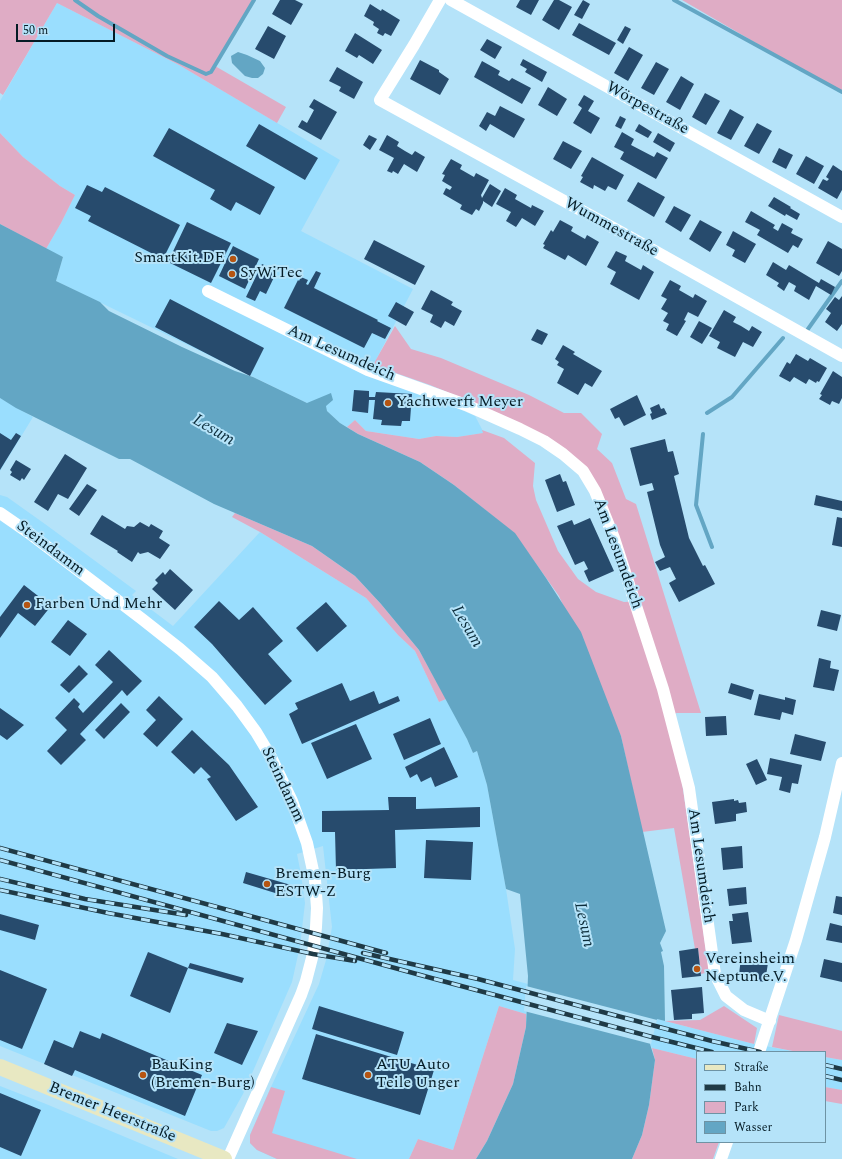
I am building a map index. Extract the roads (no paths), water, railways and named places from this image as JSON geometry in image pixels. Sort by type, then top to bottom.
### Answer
[{"type":"main road","name":"Bremer Heerstraße","points":[[0,1067],[224,1159]]},
{"type":"street","name":"Wummestraße","points":[[440,0],[380,100],[842,356]]},
{"type":"street","name":"Wörpestraße","points":[[452,0],[842,217]]},
{"type":"street","name":"Am Lesumdeich","points":[[208,291],[368,370],[466,405],[520,429],[544,441],[563,454],[583,471],[595,491],[614,538],[663,689],[687,781],[702,876],[714,974],[726,996],[744,1010],[770,1021]]},
{"type":"street","name":"Steindamm","points":[[0,513],[29,533],[142,619],[212,677],[237,706],[256,732],[271,757],[292,801],[307,843],[315,880],[317,908],[313,954],[301,995],[228,1159]]},
{"type":"street","points":[[759,1051],[796,940],[825,837],[842,763]]},
{"type":"street","points":[[721,1159],[727,1143]]},
{"type":"water","points":[[238,52],[260,61],[265,68],[263,74],[258,78],[245,76],[232,63],[231,56]]},
{"type":"water","name":"Lesum","points":[[0,224],[63,257],[56,281],[100,302],[109,311],[182,347],[235,371],[253,377],[307,403],[331,393],[333,400],[326,406],[327,411],[340,423],[358,434],[420,462],[454,485],[515,533],[546,578],[581,632],[621,736],[666,931],[660,943],[663,951],[661,952],[664,966],[665,1021],[657,1019],[650,1044],[655,1060],[649,1105],[642,1135],[632,1159],[476,1159],[487,1141],[513,1084],[526,1027],[528,976],[520,894],[506,889],[487,785],[477,751],[473,753],[419,650],[381,604],[355,576],[312,546],[214,504],[130,459],[119,459],[16,408],[0,398]]},
{"type":"waterway","points":[[75,0],[98,16],[167,56],[206,74],[211,72],[254,0]]},
{"type":"waterway","points":[[674,0],[842,92]]},
{"type":"waterway","points":[[808,329],[842,281]]},
{"type":"waterway","points":[[707,413],[732,397],[783,338]]},
{"type":"waterway","points":[[703,434],[696,505],[712,547]]},
{"type":"railway","points":[[0,848],[386,953]]},
{"type":"railway","points":[[0,860],[435,979],[708,1051]]},
{"type":"railway","points":[[0,879],[85,899],[186,915]]},
{"type":"railway","points":[[0,890],[108,913],[355,961]]},
{"type":"railway","points":[[363,953],[478,979],[712,1041],[756,1051]]},
{"type":"railway","points":[[826,1065],[842,1069]]},
{"type":"railway","points":[[826,1076],[842,1080]]},
{"type":"place","name":"SmartKit.DE","points":[[233,259]]},
{"type":"place","name":"SyWiTec","points":[[232,274]]},
{"type":"place","name":"Yachtwerft Meyer","points":[[388,403]]},
{"type":"place","name":"Farben Und Mehr","points":[[27,605]]},
{"type":"place","name":"Bremen-Burg ESTW-Z","points":[[267,884]]},
{"type":"place","name":"Vereinsheim Neptun e.V.","points":[[697,969]]},
{"type":"place","name":"BauKing (Bremen-Burg)","points":[[143,1075]]},
{"type":"place","name":"ATU Auto Teile Unger","points":[[368,1075]]}]
